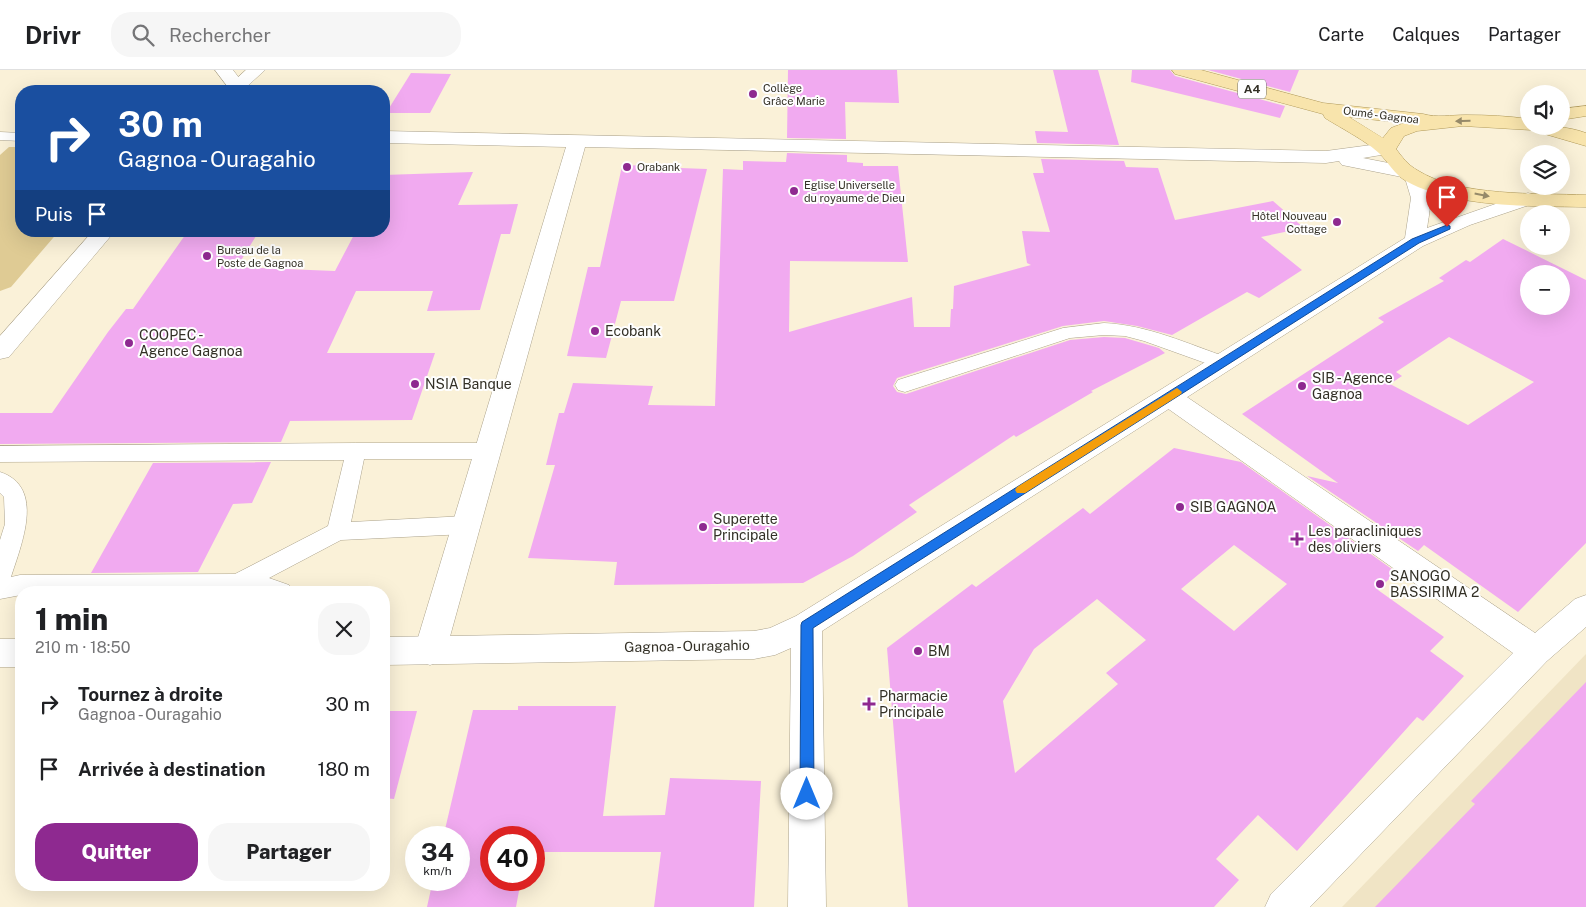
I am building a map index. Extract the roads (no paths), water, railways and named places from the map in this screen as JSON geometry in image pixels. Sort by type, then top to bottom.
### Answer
[{"type":"main road","name":"Oumé - Gagnoa","points":[[1181,70],[1322,108],[1439,122]]},
{"type":"main road","name":"Oumé - Gagnoa","points":[[1322,108],[1386,149],[1395,161],[1411,175]]},
{"type":"main road","points":[[1570,114],[1586,111]]},
{"type":"main road","points":[[1386,149],[1394,134],[1401,130],[1439,122],[1520,119]]},
{"type":"main road","points":[[1485,121],[1520,124]]},
{"type":"main road","points":[[1570,134],[1586,140]]},
{"type":"main road","points":[[1411,175],[1464,192],[1494,197],[1586,201]]},
{"type":"street","points":[[224,70],[233,85]]},
{"type":"street","points":[[239,85],[256,70]]},
{"type":"street","points":[[390,137],[1326,157],[1386,149]]},
{"type":"street","points":[[430,650],[577,141]]},
{"type":"street","points":[[1326,157],[1411,175],[1421,198],[1416,241]]},
{"type":"street","name":"Gagnoa - Ouragahio","points":[[390,651],[754,645],[775,641],[807,625],[1416,241],[1463,221],[1528,199]]},
{"type":"street","points":[[2,346],[100,237]]},
{"type":"street","points":[[1169,397],[1536,651]]},
{"type":"street","points":[[1284,907],[1536,651],[1586,608]]},
{"type":"street","points":[[807,625],[807,907]]},
{"type":"street","points":[[0,653],[15,653]]},
{"type":"lane","points":[[0,136],[15,137]]},
{"type":"lane","points":[[905,385],[1069,332],[1104,329],[1125,330],[1149,336],[1222,363]]},
{"type":"lane","points":[[0,454],[487,450]]},
{"type":"lane","points":[[338,531],[356,452]]},
{"type":"lane","points":[[0,480],[15,494],[16,524],[0,577]]},
{"type":"lane","points":[[238,584],[294,552],[338,531],[466,524]]},
{"type":"lane","points":[[0,589],[20,585],[238,584],[256,586]]},
{"type":"place","name":"Collège Grâce Marie","points":[[753,94]]},
{"type":"place","name":"Orabank","points":[[627,167]]},
{"type":"place","name":"Eglise Universelle du royaume de Dieu","points":[[794,191]]},
{"type":"place","name":"Hôtel Nouveau Cottage","points":[[1337,222]]},
{"type":"place","name":"Bureau de la Poste de Gagnoa","points":[[207,256]]},
{"type":"place","name":"Ecobank","points":[[595,331]]},
{"type":"place","name":"COOPEC - Agence Gagnoa","points":[[129,343]]},
{"type":"place","name":"NSIA Banque","points":[[415,384]]},
{"type":"place","name":"SIB - Agence Gagnoa","points":[[1302,386]]},
{"type":"place","name":"SIB GAGNOA","points":[[1180,507]]},
{"type":"place","name":"Superette Principale","points":[[703,527]]},
{"type":"place","name":"Les paracliniques des oliviers","points":[[1297,539]]},
{"type":"place","name":"SANOGO BASSIRIMA 2","points":[[1380,584]]},
{"type":"place","name":"BM","points":[[918,651]]},
{"type":"place","name":"Pharmacie Principale","points":[[869,704]]}]
